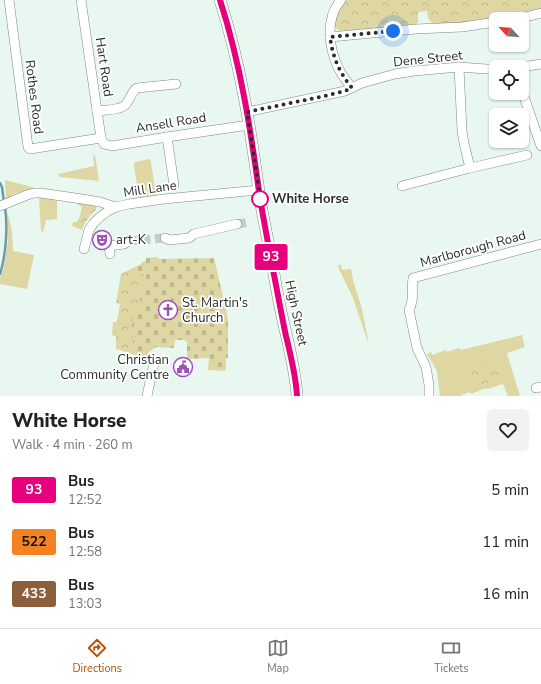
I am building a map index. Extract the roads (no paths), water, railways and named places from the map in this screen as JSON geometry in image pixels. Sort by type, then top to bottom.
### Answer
[{"type":"main road","name":"High Street","points":[[220,0],[239,66],[259,190],[280,307],[294,371],[297,396]]},
{"type":"street","name":"Rothes Road","points":[[9,0],[28,147],[30,149],[101,138]]},
{"type":"street","name":"Hart Road","points":[[81,0],[101,138]]},
{"type":"street","points":[[341,0],[334,5],[330,25],[330,37],[332,51],[340,72],[352,88]]},
{"type":"street","points":[[529,16],[541,13]]},
{"type":"street","points":[[330,37],[416,29],[462,27],[489,23]]},
{"type":"street","points":[[529,66],[541,64]]},
{"type":"street","points":[[459,67],[462,131],[470,168]]},
{"type":"street","name":"Dene Street","points":[[247,112],[345,91],[362,83],[395,74],[459,67],[489,69]]},
{"type":"street","points":[[97,111],[122,108],[126,106],[133,91],[137,88],[176,84]]},
{"type":"street","points":[[525,100],[541,146]]},
{"type":"street","name":"Ansell Road","points":[[101,138],[104,144],[112,146],[249,125]]},
{"type":"street","points":[[167,137],[174,185]]},
{"type":"street","points":[[402,186],[527,155]]},
{"type":"street","name":"Mill Lane","points":[[3,205],[34,193],[100,202],[116,207],[164,199],[259,190]]},
{"type":"street","points":[[84,249],[90,230],[100,216],[116,207]]},
{"type":"street","points":[[165,238],[170,240],[189,238],[194,234],[238,224]]},
{"type":"street","points":[[110,254],[109,246],[124,244],[128,241]]},
{"type":"street","name":"Marlborough Road","points":[[429,396],[426,367],[417,348],[409,310],[412,305],[413,297],[413,278],[541,244]]},
{"type":"street","points":[[147,396],[154,363]]},
{"type":"waterway","points":[[0,183],[4,202]]},
{"type":"waterway","points":[[0,274],[6,240],[5,207]]},
{"type":"tunnel","points":[[237,224],[250,222]]},
{"type":"tunnel","points":[[128,241],[165,238]]},
{"type":"place","name":"White Horse","points":[[260,199]]},
{"type":"place","name":"art-K","points":[[102,240]]},
{"type":"place","name":"St. Martin's Church","points":[[168,310]]},
{"type":"place","name":"Christian Community Centre","points":[[183,367]]}]
